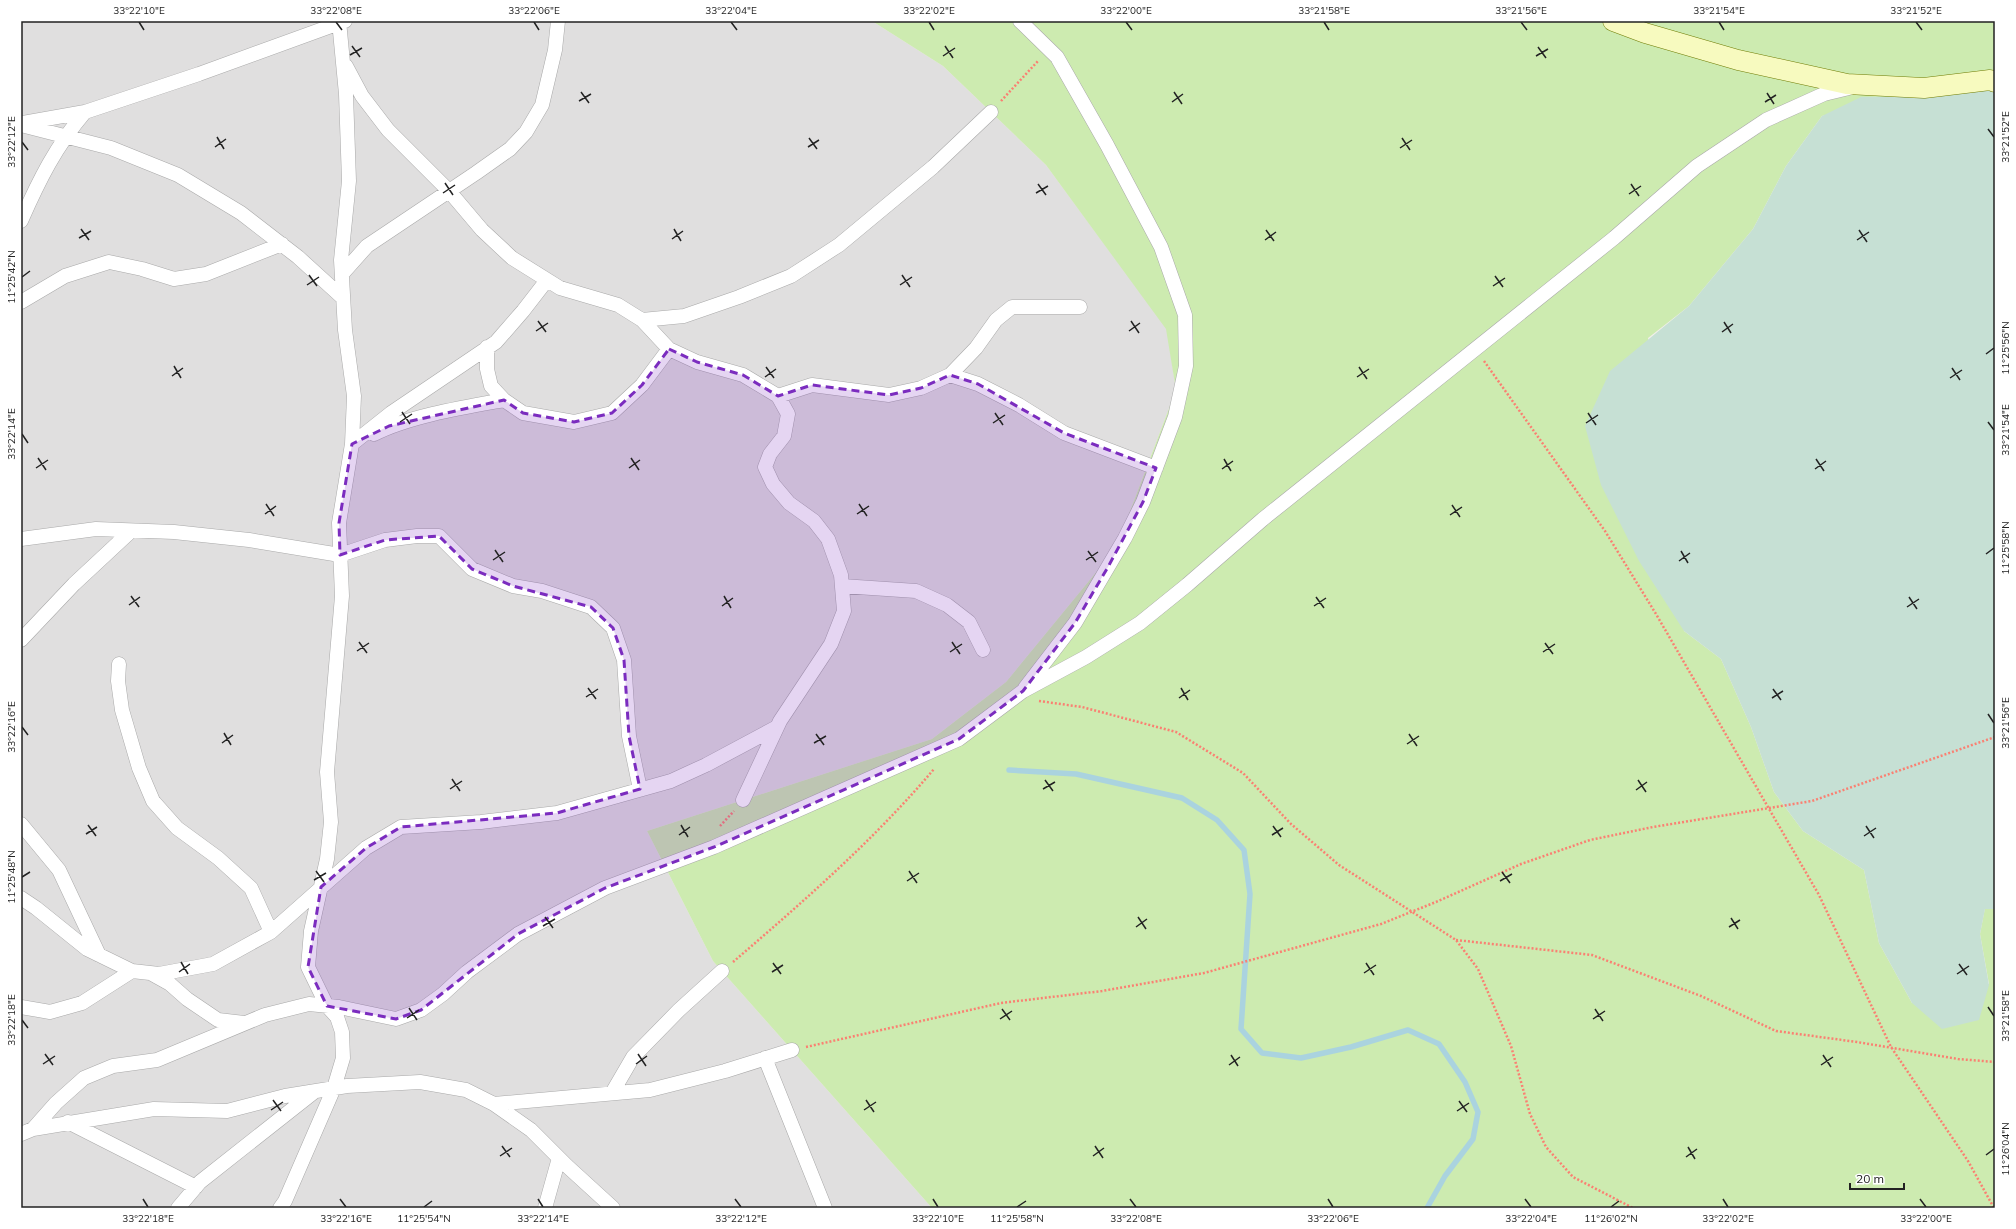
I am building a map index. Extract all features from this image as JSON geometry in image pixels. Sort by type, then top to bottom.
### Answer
[{"type":"street","points":[[342,274],[367,246],[510,149],[526,132],[542,105],[555,50],[558,21]]},
{"type":"street","points":[[1019,694],[1075,623],[1108,567],[1143,502],[1175,417],[1186,366],[1185,315],[1161,248],[1107,145],[1057,57],[1020,21]]},
{"type":"street","points":[[1612,21],[1645,33],[1738,60],[1847,84],[1924,88],[1990,80],[1995,82]]},
{"type":"street","points":[[21,124],[85,112],[199,74],[341,22],[349,181],[341,260],[345,330],[354,396],[352,444],[339,523],[342,596],[326,772],[331,822],[327,859],[311,931],[308,967],[327,1006],[336,1017],[342,1032],[343,1058],[334,1088],[285,1201],[280,1208]]},
{"type":"street","points":[[342,58],[362,96],[388,130],[449,191],[482,230],[512,258],[560,288],[618,305],[642,320],[669,349],[697,362],[744,375],[778,396],[788,414],[784,436],[770,454],[765,467],[773,484],[789,503],[814,521],[828,539],[841,575],[844,611],[831,644],[777,727],[743,800]]},
{"type":"street","points":[[27,1131],[84,1078],[113,1066],[157,1060],[265,1015],[309,1004],[327,1006],[396,1020],[421,1010],[443,994],[466,972],[518,934],[605,888],[714,847],[959,739],[1019,694],[1086,657],[1140,623],[1188,585],[1262,519],[1614,238],[1704,162],[1766,120],[1824,94],[1863,85]]},
{"type":"street","points":[[21,221],[36,186],[64,136],[85,112]]},
{"type":"street","points":[[642,320],[684,316],[739,297],[791,276],[845,240],[933,167],[991,112]]},
{"type":"street","points":[[21,124],[111,148],[178,175],[241,213],[282,244],[343,298]]},
{"type":"street","points":[[21,302],[65,276],[109,262],[142,269],[174,279],[206,274],[282,244]]},
{"type":"street","points":[[352,444],[391,413],[496,342],[547,280]]},
{"type":"street","points":[[778,396],[812,385],[888,395],[921,388],[950,374],[976,348],[996,320],[1012,307],[1080,307]]},
{"type":"street","points":[[487,347],[487,369],[491,386],[504,400],[523,413],[574,422],[612,413],[642,385],[669,349]]},
{"type":"street","points":[[950,374],[978,384],[1019,405],[1064,433],[1156,468]]},
{"type":"street","points":[[352,444],[390,426],[465,407],[504,400]]},
{"type":"street","points":[[21,540],[96,530],[174,532],[249,540],[340,555],[385,540],[417,536],[439,536],[472,569],[513,586],[542,591],[591,607],[613,628],[624,660],[629,736],[640,789]]},
{"type":"street","points":[[21,640],[74,584],[131,531]]},
{"type":"street","points":[[842,586],[916,591],[947,605],[969,622],[983,650]]},
{"type":"street","points":[[119,664],[118,681],[122,710],[140,768],[153,801],[177,828],[218,858],[251,888],[272,932]]},
{"type":"street","points":[[21,898],[36,908],[87,949],[132,971],[159,974],[213,964],[272,932],[366,848],[401,827],[481,822],[557,813],[678,778],[777,727]]},
{"type":"street","points":[[21,824],[59,870],[100,955]]},
{"type":"street","points":[[21,1007],[50,1012],[82,1003],[132,971]]},
{"type":"street","points":[[612,1093],[633,1057],[679,1010],[722,971]]},
{"type":"street","points":[[150,973],[170,984],[187,999],[218,1020],[245,1024]]},
{"type":"street","points":[[494,1104],[650,1090],[725,1071],[792,1050]]},
{"type":"street","points":[[765,1058],[825,1208]]},
{"type":"street","points":[[27,1131],[68,1122],[154,1109],[227,1111],[285,1096],[334,1088],[420,1082],[466,1090],[494,1104],[531,1130],[613,1208]]},
{"type":"street","points":[[178,1208],[196,1187],[314,1092]]},
{"type":"street","points":[[68,1122],[196,1187]]},
{"type":"street","points":[[545,1208],[559,1158]]},
{"type":"path","points":[[991,112],[1049,49]]},
{"type":"path","points":[[1475,349],[1605,531],[1819,895],[1891,1047],[1968,1161],[1994,1208]]},
{"type":"path","points":[[1019,694],[1082,707],[1176,732],[1243,773],[1291,824],[1340,865],[1456,940],[1481,975],[1510,1046],[1530,1114],[1546,1147],[1573,1177],[1633,1208]]},
{"type":"path","points":[[792,1050],[1001,1003],[1102,991],[1204,973],[1381,924],[1521,864],[1590,840],[1653,827],[1812,801],[1995,737]]},
{"type":"path","points":[[722,971],[816,890],[872,838],[936,766]]},
{"type":"path","points":[[1456,940],[1592,955],[1700,996],[1776,1031],[1891,1047],[1958,1059],[1995,1062]]},
{"type":"highlighted area","points":[[669,349],[697,362],[743,375],[778,396],[812,385],[889,395],[921,388],[950,375],[978,384],[1064,433],[1156,468],[1143,502],[1108,567],[1075,623],[1023,691],[959,739],[714,847],[605,888],[518,934],[421,1010],[396,1019],[327,1006],[308,967],[321,887],[366,848],[401,827],[557,813],[640,789],[629,736],[624,660],[613,628],[591,607],[513,586],[472,569],[439,536],[385,540],[340,555],[339,523],[352,444],[389,426],[504,400],[523,413],[574,422],[612,413],[642,385]]},
{"type":"shaded area","points":[[21,21],[872,21],[943,66],[1046,165],[1167,329],[1176,390],[1116,548],[1006,682],[932,739],[647,831],[713,961],[932,1208],[21,1208]]},
{"type":"green space","points":[[872,21],[1995,21],[1995,91],[1985,87],[1942,96],[1897,96],[1822,116],[1786,166],[1753,229],[1689,306],[1648,338],[1684,631],[1721,659],[1751,727],[1774,792],[1803,831],[1864,870],[1879,943],[1912,1003],[1989,984],[1980,934],[1985,908],[1995,909],[1995,1208],[932,1208],[713,961],[647,831],[932,739],[1006,682],[1116,548],[1176,390],[1166,329],[1046,165],[943,66]]},
{"type":"green space","points":[[1985,87],[1995,91],[1995,909],[1985,909],[1980,934],[1989,985],[1979,1020],[1942,1029],[1912,1003],[1879,943],[1864,870],[1803,831],[1774,792],[1751,727],[1721,659],[1684,631],[1639,561],[1601,485],[1585,426],[1610,371],[1689,306],[1753,229],[1786,166],[1822,116],[1861,97],[1942,96]]},
{"type":"waterway","points":[[1009,770],[1076,774],[1182,798],[1217,820],[1244,850],[1250,894],[1241,1029],[1262,1053],[1301,1058],[1351,1047],[1408,1030],[1439,1044],[1465,1082],[1478,1112],[1473,1139],[1445,1176],[1427,1208]]}]
